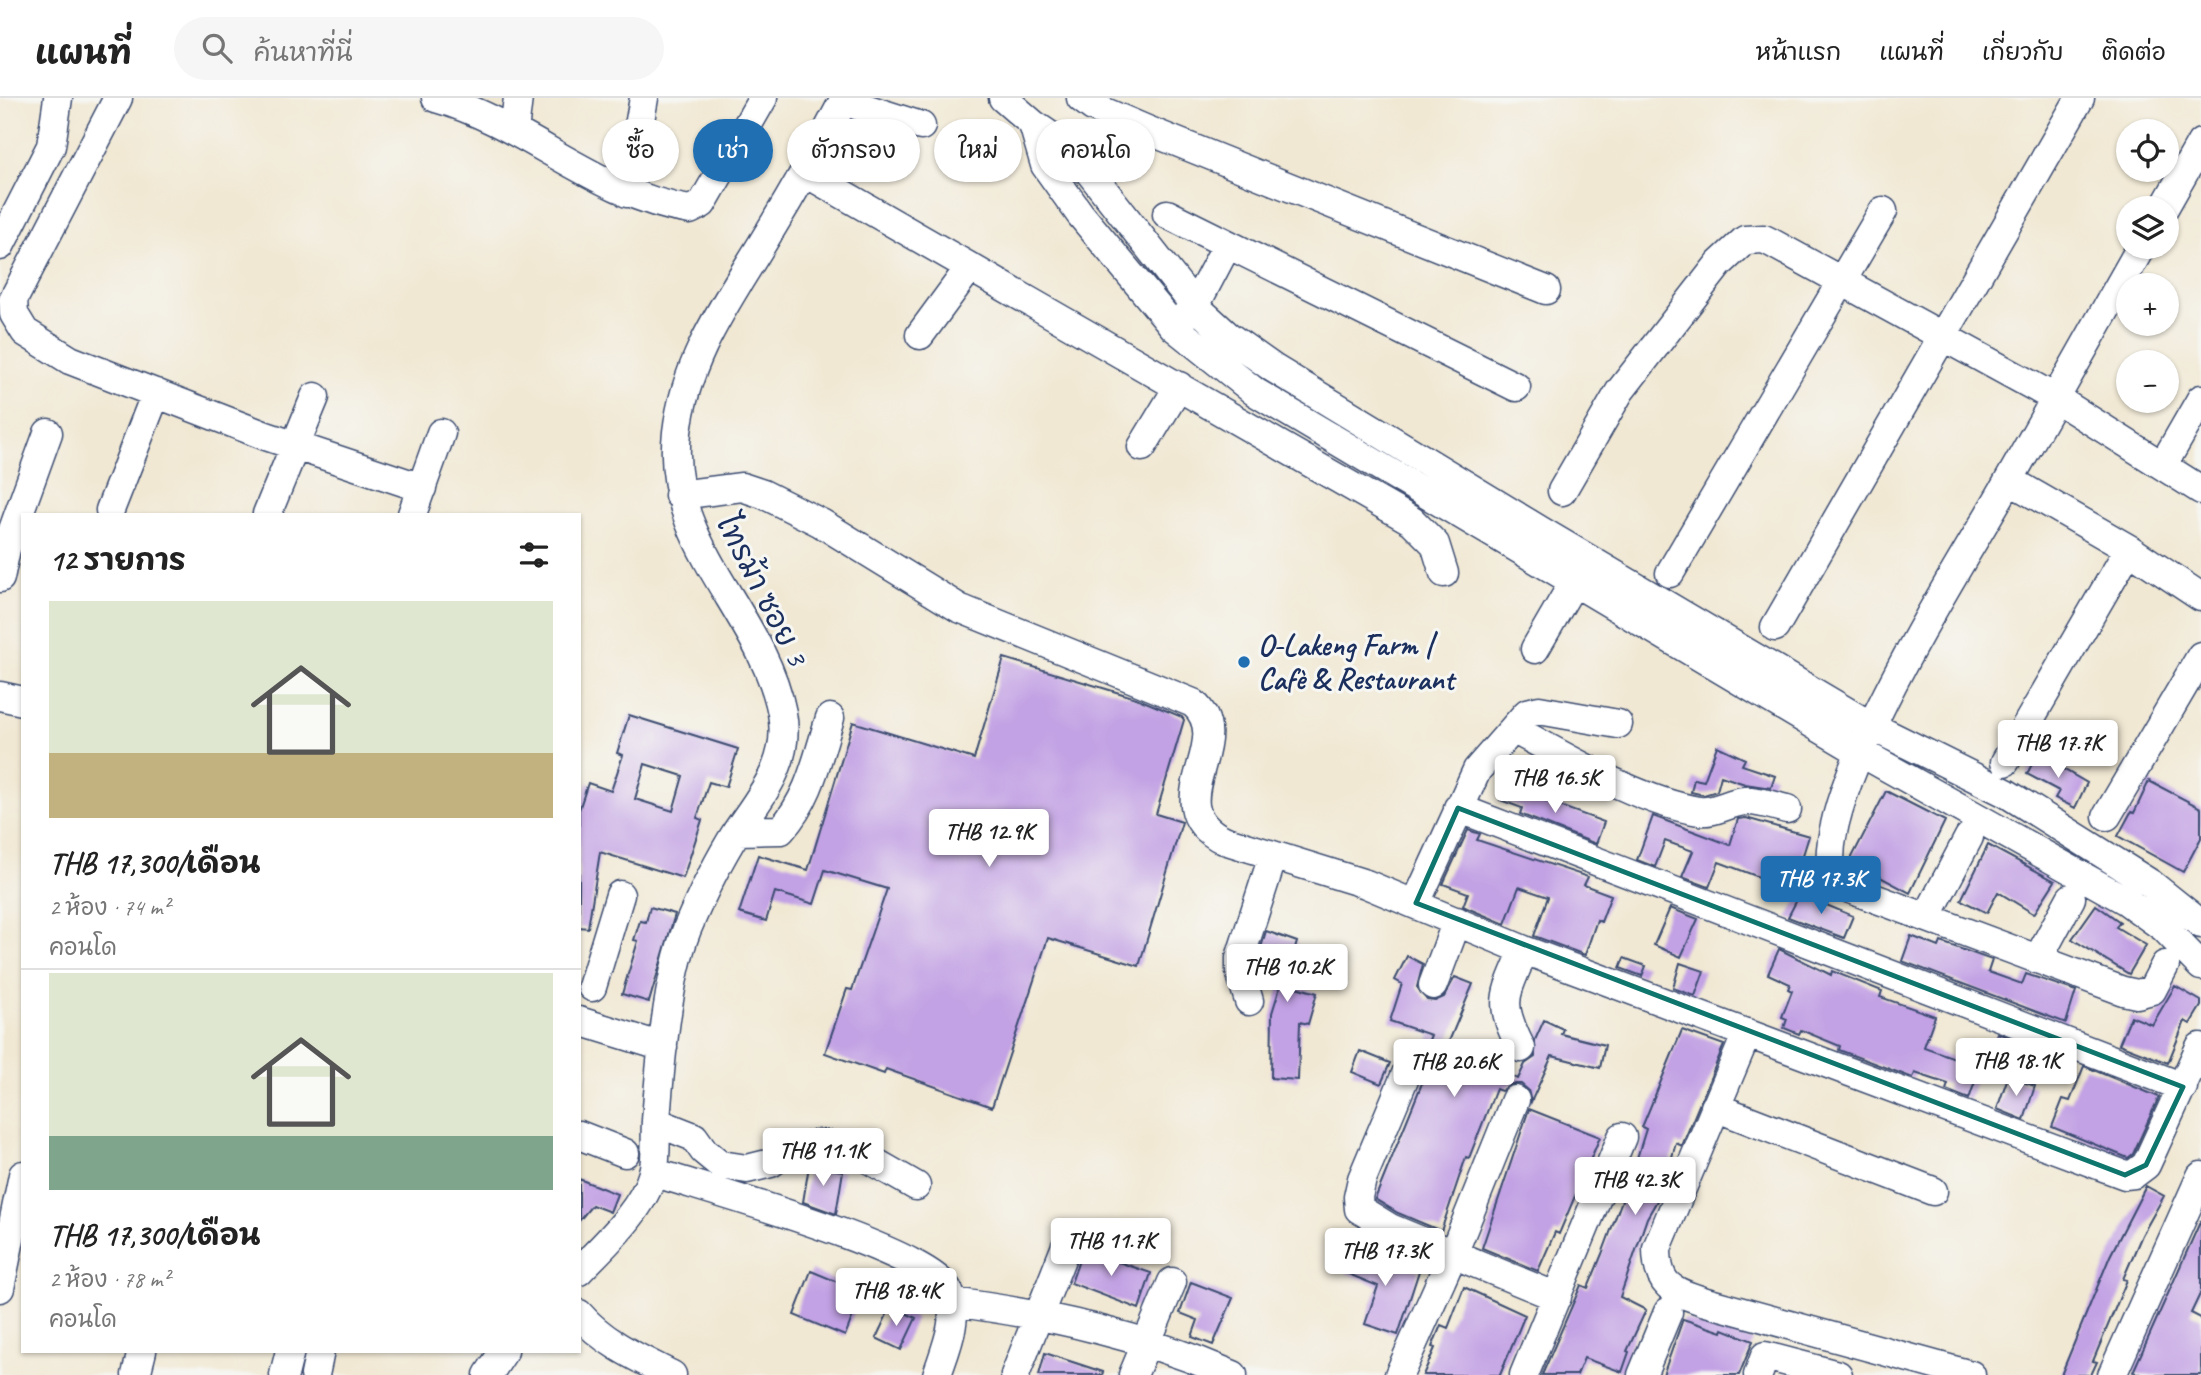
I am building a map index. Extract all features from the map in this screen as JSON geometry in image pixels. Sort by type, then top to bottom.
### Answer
[{"type":"street","points":[[0,246],[51,146],[58,98]]},
{"type":"street","points":[[118,98],[13,300],[14,314],[25,331],[70,360],[295,446],[422,488]]},
{"type":"street","points":[[436,98],[514,131],[627,193],[690,210],[702,204],[763,98]]},
{"type":"street","points":[[514,131],[519,98]]},
{"type":"street","points":[[627,193],[644,98]]},
{"type":"street","points":[[1003,98],[1033,124],[1073,151],[1195,306],[1228,336],[1273,368],[1465,485],[1489,516]]},
{"type":"street","points":[[1081,98],[1093,107],[1147,130],[1546,290]]},
{"type":"street","points":[[1774,627],[1945,336],[2080,98]]},
{"type":"street","points":[[844,100],[921,126]]},
{"type":"street","name":"ไทรม้า ซอย 3","points":[[834,119],[844,100]]},
{"type":"street","points":[[1033,124],[1045,165],[1080,214],[1174,327],[1255,392],[1453,510],[1489,516],[1871,726],[2006,793],[2151,884],[2201,924]]},
{"type":"street","points":[[2171,196],[2201,143]]},
{"type":"street","name":"ไทรม้า ซอย 3","points":[[581,1269],[606,1244],[643,1195],[653,1172],[663,1047],[686,931],[737,831],[766,793],[780,758],[783,717],[770,668],[696,541],[679,495],[677,435],[687,384],[699,348],[800,182]]},
{"type":"street","points":[[822,182],[1412,521],[1435,544],[1444,573]]},
{"type":"street","points":[[1670,573],[1883,211]]},
{"type":"street","points":[[1167,214],[1517,387]]},
{"type":"street","points":[[1562,491],[1639,364],[1719,264],[1745,240],[1764,239],[2055,398],[2201,489]]},
{"type":"street","points":[[1174,327],[1195,306],[1227,245]]},
{"type":"street","points":[[2134,259],[1871,726],[1833,833],[1829,853],[1833,878],[1842,886],[2137,994],[2152,990],[2165,965]]},
{"type":"street","points":[[920,335],[970,267]]},
{"type":"street","points":[[1142,447],[1179,386]]},
{"type":"street","points":[[110,510],[156,393]]},
{"type":"street","points":[[267,513],[315,397]]},
{"type":"street","points":[[2163,465],[2201,399]]},
{"type":"street","points":[[0,578],[6,549],[48,433]]},
{"type":"street","points":[[412,513],[441,433]]},
{"type":"street","points":[[2009,480],[2129,549],[2201,597]]},
{"type":"street","points":[[679,495],[743,487],[762,494],[821,523],[959,608],[1193,703],[1203,712],[1209,732],[1194,795],[1195,810],[1203,826],[1224,840],[1366,884],[1524,950],[2125,1175],[2134,1174],[2146,1165],[2200,1047]]},
{"type":"street","points":[[1532,541],[1575,580],[1860,752],[2125,900],[2164,928],[2201,966]]},
{"type":"street","points":[[2005,762],[2129,549]]},
{"type":"street","points":[[1535,649],[1575,580]]},
{"type":"street","points":[[2108,816],[2201,656]]},
{"type":"street","points":[[0,696],[21,701]]},
{"type":"street","points":[[1412,902],[1477,770],[1527,713],[1539,710],[1618,724]]},
{"type":"street","points":[[737,831],[781,830],[802,805],[830,718]]},
{"type":"street","points":[[1513,729],[1633,789],[1674,804],[1712,811],[1743,800],[1787,809]]},
{"type":"street","points":[[1458,808],[1770,931],[1903,977],[2183,1087]]},
{"type":"street","points":[[1927,917],[1969,837]]},
{"type":"street","points":[[1249,1001],[1240,971],[1240,958],[1273,856]]},
{"type":"street","points":[[592,987],[592,944],[620,895]]},
{"type":"street","points":[[2039,957],[2071,898]]},
{"type":"street","points":[[1433,985],[1457,921]]},
{"type":"street","points":[[1521,1048],[1506,1017],[1505,1000],[1524,950]]},
{"type":"street","points":[[581,1022],[663,1047]]},
{"type":"street","points":[[1747,1033],[1657,1248],[1657,1265],[1663,1280],[1673,1291],[1971,1375]]},
{"type":"street","points":[[1410,1062],[1362,1179],[1358,1197],[1359,1209],[1390,1228],[1557,1297]]},
{"type":"street","points":[[1399,1375],[1453,1254],[1515,1100]]},
{"type":"street","points":[[1715,1107],[1933,1191]]},
{"type":"street","points":[[656,1122],[694,1137],[704,1151],[721,1165],[747,1169],[771,1163],[789,1150],[818,1144],[848,1147],[916,1186]]},
{"type":"street","points":[[581,1136],[625,1153]]},
{"type":"street","points":[[1524,1375],[1622,1137]]},
{"type":"street","points":[[653,1172],[834,1231],[915,1262],[936,1276],[948,1289],[952,1312],[936,1375]]},
{"type":"street","points":[[2112,1375],[2201,1176]]},
{"type":"street","points":[[21,1185],[0,1289],[21,1294]]},
{"type":"street","points":[[1015,1375],[1045,1320],[1068,1241]]},
{"type":"street","points":[[1133,1375],[1172,1282]]},
{"type":"street","points":[[952,1312],[1045,1320],[1147,1341],[1233,1375]]},
{"type":"street","points":[[1642,1375],[1668,1312]]},
{"type":"street","points":[[581,1316],[592,1329],[626,1353],[672,1375]]},
{"type":"street","points":[[136,1375],[142,1353]]},
{"type":"street","points":[[284,1375],[290,1353]]},
{"type":"street","points":[[315,1375],[320,1353]]},
{"type":"street","points":[[488,1375],[503,1353]]},
{"type":"street","points":[[1758,1375],[1765,1356],[1838,1375]]},
{"type":"highlighted area","points":[[1458,808],[2183,1087],[2146,1165],[2125,1175],[1416,903]]},
{"type":"building","points":[[1004,658],[1136,698],[1182,717],[1184,720],[1156,814],[1182,822],[1139,966],[1048,938],[992,1107],[886,1069],[884,1074],[825,1053],[847,989],[852,990],[887,889],[825,870],[814,904],[775,892],[766,921],[739,913],[758,855],[808,870],[853,722],[974,759]]},
{"type":"building","points":[[629,715],[738,749],[726,787],[709,782],[697,818],[702,820],[683,878],[600,852],[588,928],[581,927],[581,804],[588,783],[611,791],[623,755],[617,753]],"holes":[[[645,764],[683,776],[673,811],[635,799]]]},
{"type":"building","points":[[1717,746],[1745,759],[1742,765],[1775,776],[1771,788],[1745,784],[1721,776],[1717,791],[1704,795],[1691,792],[1694,779],[1704,781]]},
{"type":"building","points":[[2037,754],[2087,783],[2075,808],[2055,798],[2059,791],[2027,774]]},
{"type":"building","points":[[2149,781],[2201,808],[2201,838],[2183,872],[2118,836],[2131,812],[2134,813]]},
{"type":"building","points":[[1505,786],[1604,822],[1596,844],[1520,814],[1522,808],[1500,800]]},
{"type":"building","points":[[1886,791],[1945,821],[1910,893],[1850,861]]},
{"type":"building","points":[[1653,816],[1730,845],[1738,819],[1746,818],[1809,836],[1798,871],[1806,874],[1799,892],[1719,862],[1709,887],[1682,877],[1693,851],[1665,841],[1655,867],[1637,860]]},
{"type":"building","points":[[1468,830],[1480,834],[1477,840],[1588,877],[1584,885],[1611,895],[1601,922],[1597,920],[1585,955],[1534,936],[1548,897],[1519,887],[1505,924],[1463,906],[1468,893],[1443,884]]},
{"type":"building","points":[[1988,845],[2055,881],[2034,914],[1998,892],[1987,913],[1961,900]]},
{"type":"building","points":[[1800,894],[1853,916],[1844,938],[1788,917]]},
{"type":"building","points":[[2096,905],[2120,922],[2116,927],[2146,945],[2129,974],[2072,939]]},
{"type":"building","points":[[650,907],[675,914],[649,1002],[622,994],[638,941],[634,940],[640,921],[646,922]]},
{"type":"building","points":[[1670,908],[1698,919],[1681,957],[1654,945]]},
{"type":"building","points":[[1266,931],[1297,942],[1295,949],[1308,954],[1296,987],[1317,993],[1308,1024],[1300,1022],[1298,1080],[1271,1078],[1272,1013],[1285,971],[1257,961]]},
{"type":"building","points":[[1911,936],[1939,947],[1941,942],[1992,960],[1988,972],[2022,984],[2026,974],[2076,991],[2066,1023],[1902,961]]},
{"type":"building","points":[[1779,949],[1831,975],[1832,971],[1882,991],[1880,997],[1935,1016],[1924,1047],[1980,1067],[1969,1099],[1946,1090],[1948,1084],[1915,1073],[1913,1078],[1839,1050],[1840,1046],[1801,1030],[1799,1034],[1784,1028],[1787,1019],[1782,1017],[1792,991],[1788,989],[1790,984],[1768,974]]},
{"type":"building","points":[[1407,956],[1423,964],[1417,987],[1427,1000],[1435,1001],[1444,997],[1455,977],[1473,984],[1445,1051],[1518,1079],[1525,1064],[1535,1057],[1535,1040],[1544,1020],[1563,1029],[1561,1034],[1605,1045],[1600,1068],[1552,1056],[1531,1102],[1528,1090],[1521,1084],[1512,1084],[1501,1091],[1496,1089],[1469,1158],[1466,1157],[1441,1231],[1398,1213],[1375,1199],[1429,1066],[1424,1052],[1431,1035],[1390,1021],[1402,984],[1395,980]]},
{"type":"building","points":[[1624,958],[1646,966],[1642,976],[1620,968]]},
{"type":"building","points":[[1680,963],[1704,971],[1695,996],[1673,988]]},
{"type":"building","points":[[2175,986],[2201,1001],[2201,1006],[2190,1024],[2185,1021],[2168,1063],[2119,1044],[2131,1016],[2152,1025]]},
{"type":"building","points":[[1682,1030],[1724,1045],[1682,1146],[1676,1143],[1662,1192],[1647,1218],[1620,1297],[1646,1310],[1627,1351],[1629,1352],[1622,1372],[1584,1358],[1577,1375],[1542,1375],[1581,1285],[1588,1288],[1602,1254],[1633,1171],[1646,1129],[1642,1127]]},
{"type":"building","points":[[1997,1033],[2019,1041],[2010,1066],[1988,1059]]},
{"type":"building","points":[[1360,1051],[1390,1063],[1381,1084],[1352,1072]]},
{"type":"building","points":[[2084,1066],[2159,1097],[2133,1154],[2128,1158],[2052,1127],[2063,1099],[2070,1101]]},
{"type":"building","points":[[2008,1077],[2035,1086],[2024,1120],[1997,1109]]},
{"type":"building","points":[[1529,1109],[1600,1137],[1559,1234],[1555,1232],[1538,1271],[1482,1248]]},
{"type":"building","points":[[809,1166],[843,1171],[836,1214],[803,1202]]},
{"type":"building","points":[[581,1180],[617,1194],[610,1212],[592,1205],[581,1219]]},
{"type":"building","points":[[2146,1186],[2164,1196],[2142,1235],[2123,1279],[2127,1280],[2093,1361],[2097,1362],[2091,1375],[2061,1375],[2110,1256]]},
{"type":"building","points":[[2201,1220],[2201,1292],[2191,1313],[2201,1318],[2201,1375],[2142,1375],[2133,1372]]},
{"type":"building","points":[[1357,1245],[1419,1271],[1398,1335],[1365,1324],[1378,1286],[1346,1273]]},
{"type":"building","points":[[1084,1246],[1114,1257],[1113,1260],[1151,1273],[1139,1309],[1071,1283]]},
{"type":"building","points":[[811,1271],[862,1292],[845,1336],[794,1315]]},
{"type":"building","points":[[1191,1282],[1233,1298],[1213,1345],[1192,1337],[1198,1320],[1180,1313]]},
{"type":"building","points":[[1464,1287],[1525,1315],[1500,1375],[1423,1375],[1435,1348],[1432,1347],[1441,1325],[1448,1328]]},
{"type":"building","points":[[891,1306],[916,1318],[901,1350],[876,1338]]},
{"type":"building","points":[[1683,1319],[1722,1332],[1723,1329],[1753,1341],[1739,1375],[1663,1375]]},
{"type":"building","points":[[1045,1353],[1103,1372],[1102,1375],[1039,1375]]},
{"type":"place","name":"O-Lakeng Farm | Cafè & Restaurant","points":[[1244,662]]}]
